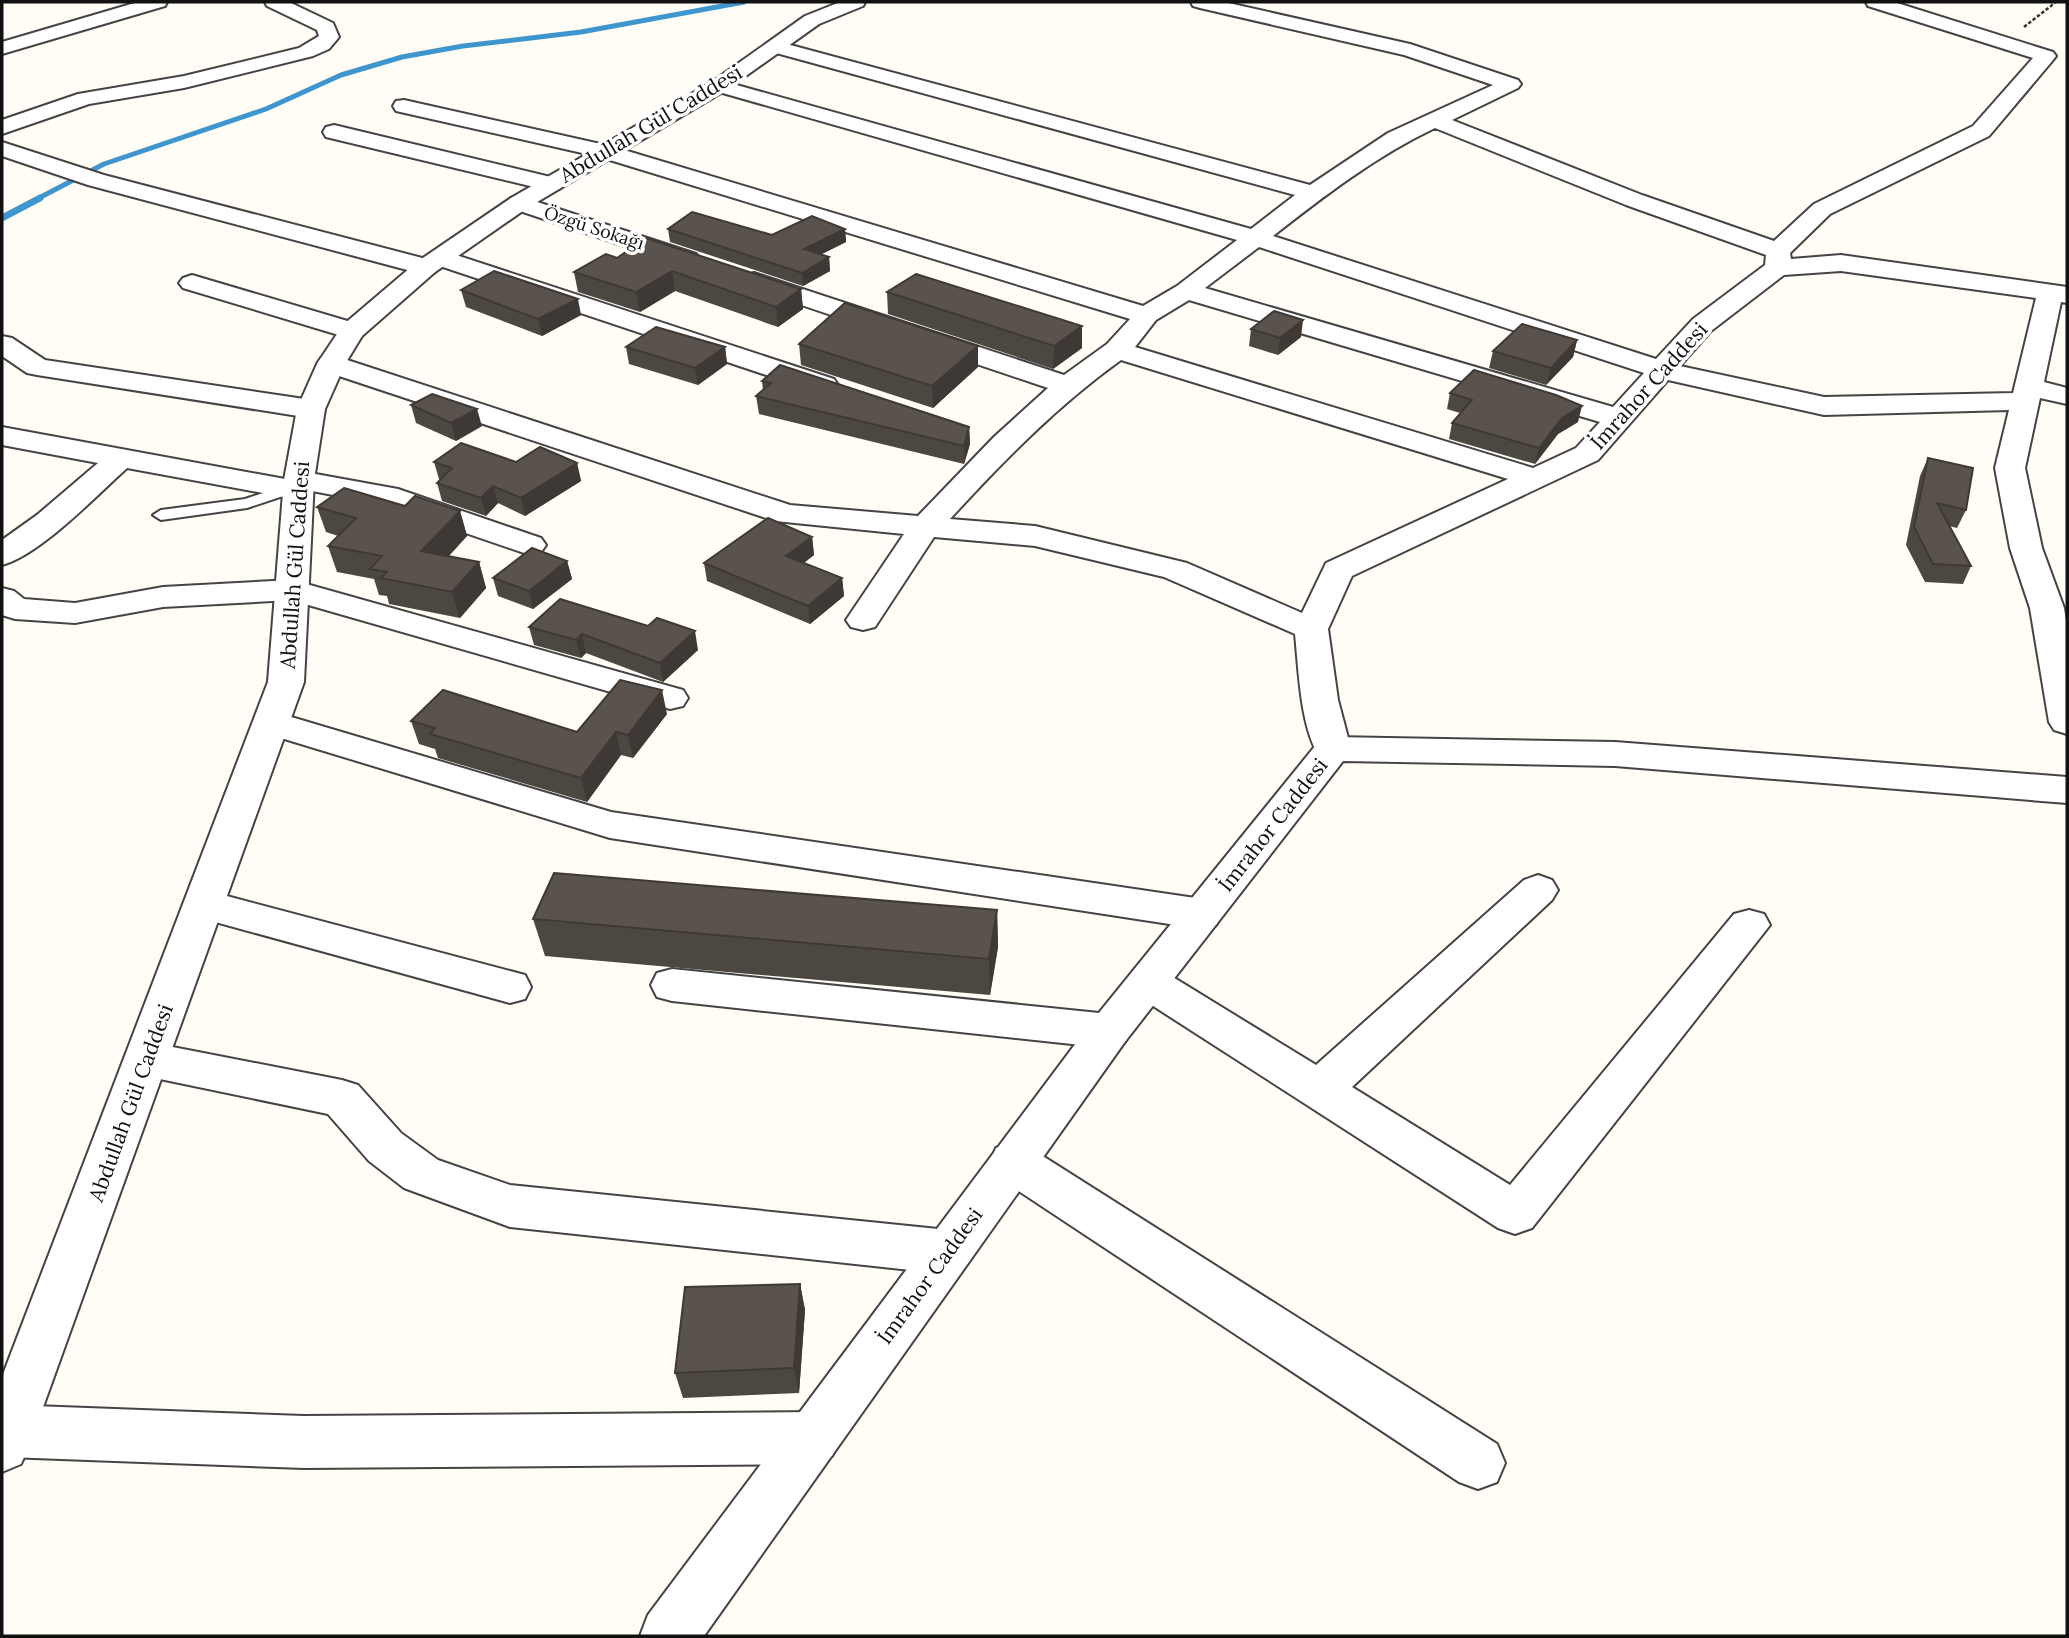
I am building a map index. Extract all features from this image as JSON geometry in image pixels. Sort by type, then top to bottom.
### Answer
[{"type":"street","points":[[2,48],[158,2]]},
{"type":"street","points":[[2,127],[85,98],[184,82],[306,52],[322,45],[329,37],[326,27],[274,2]]},
{"type":"street","name":"Abdullah Gül Caddesi","points":[[5,1439],[286,682],[296,486],[311,409],[331,364],[352,331],[433,262],[519,203],[719,86],[811,20],[856,2]]},
{"type":"street","points":[[863,620],[924,528],[1004,443],[1068,385],[1117,350],[1134,333],[1146,315],[1186,291],[1313,193],[1396,138],[1511,84],[1398,47],[1200,2]]},
{"type":"street","name":"İmrahor Caddesi","points":[[669,1636],[1109,1031],[1333,749],[1320,700],[1311,629],[1338,570],[1587,454],[1702,325],[1749,287],[1778,259],[1822,209],[1980,131],[2046,56],[1875,2]]},
{"type":"street","points":[[776,47],[1313,193]]},
{"type":"street","points":[[719,86],[1253,237],[1661,370],[1824,406],[2026,394],[2067,396]]},
{"type":"street","points":[[404,106],[606,152],[1146,315]]},
{"type":"street","points":[[1434,120],[1778,259],[1841,263],[2059,294],[2026,394],[2010,468],[2026,548],[2057,608],[2067,722]]},
{"type":"street","points":[[334,132],[551,184]]},
{"type":"street","points":[[2,149],[96,180],[433,262],[845,391]]},
{"type":"street","name":"Özgü Sokağı","points":[[519,203],[1068,385]]},
{"type":"street","points":[[192,283],[352,331]]},
{"type":"street","points":[[1186,291],[1619,418]]},
{"type":"street","points":[[2,344],[37,367],[311,409]]},
{"type":"street","points":[[1117,350],[1536,478]]},
{"type":"street","points":[[331,364],[786,514],[1035,536],[1175,570],[1311,629]]},
{"type":"street","points":[[3,378],[37,367]]},
{"type":"street","points":[[977,434],[1004,443]]},
{"type":"street","points":[[2,436],[296,486],[387,496],[530,545]]},
{"type":"street","points":[[2,555],[48,522],[122,457]]},
{"type":"street","points":[[6,607],[75,613],[163,597],[292,590],[670,698]]},
{"type":"street","points":[[271,723],[610,825],[1202,914]]},
{"type":"street","points":[[1333,749],[1615,754],[2067,790]]},
{"type":"street","points":[[1319,1090],[1538,890]]},
{"type":"street","points":[[204,905],[510,987]]},
{"type":"street","points":[[1148,982],[1515,1213],[1749,925]]},
{"type":"street","points":[[672,985],[1109,1031]]},
{"type":"street","points":[[147,1060],[342,1098],[385,1147],[421,1174],[510,1206],[948,1252]]},
{"type":"street","points":[[1013,1163],[1478,1463]]},
{"type":"street","points":[[5,1439],[304,1442],[813,1438]]},
{"type":"lane","points":[[161,515],[247,503],[296,486]]},
{"type":"building","points":[[692,212],[772,235],[812,216],[845,229],[804,249],[829,257],[802,273],[668,229]]},
{"type":"building","points":[[646,238],[801,289],[776,307],[672,271],[636,292],[574,272],[606,254],[617,258]]},
{"type":"building","points":[[494,271],[578,299],[538,319],[461,290]]},
{"type":"building","points":[[916,274],[1082,326],[1054,346],[887,292]]},
{"type":"building","points":[[845,303],[978,346],[932,386],[799,344]]},
{"type":"building","points":[[1274,311],[1303,320],[1280,338],[1251,329]]},
{"type":"building","points":[[1522,324],[1577,340],[1551,368],[1493,351]]},
{"type":"building","points":[[656,327],[725,347],[695,368],[626,347]]},
{"type":"building","points":[[780,365],[969,427],[964,446],[756,396],[771,383],[762,381]]},
{"type":"building","points":[[1474,370],[1556,395],[1582,406],[1562,418],[1539,448],[1452,423],[1472,400],[1450,393]]},
{"type":"building","points":[[432,394],[477,409],[451,423],[411,405]]},
{"type":"building","points":[[461,443],[516,462],[540,447],[577,463],[521,498],[493,486],[481,498],[437,483],[452,468],[434,462]]},
{"type":"building","points":[[1928,458],[1973,468],[1966,510],[1937,503],[1971,566],[1933,564],[1914,527]]},
{"type":"building","points":[[344,488],[405,506],[415,496],[460,511],[421,551],[479,562],[452,592],[381,578],[387,572],[370,569],[382,556],[328,546],[356,518],[317,507]]},
{"type":"building","points":[[768,518],[812,537],[786,556],[842,578],[808,606],[704,563]]},
{"type":"building","points":[[532,548],[567,561],[529,591],[493,578]]},
{"type":"building","points":[[560,599],[648,626],[657,618],[695,631],[660,663],[582,634],[576,640],[529,627]]},
{"type":"building","points":[[620,680],[662,690],[628,735],[616,732],[581,778],[430,734],[435,728],[411,721],[443,690],[577,732]]},
{"type":"building","points":[[554,873],[997,910],[989,959],[533,919]]},
{"type":"building","points":[[800,1284],[794,1368],[675,1373],[685,1287]]},
{"type":"waterway","points":[[37,199],[104,164],[266,109],[341,75],[402,57],[463,46],[581,32],[744,2]]},
{"type":"waterway","points":[[2,218],[40,198]]}]
